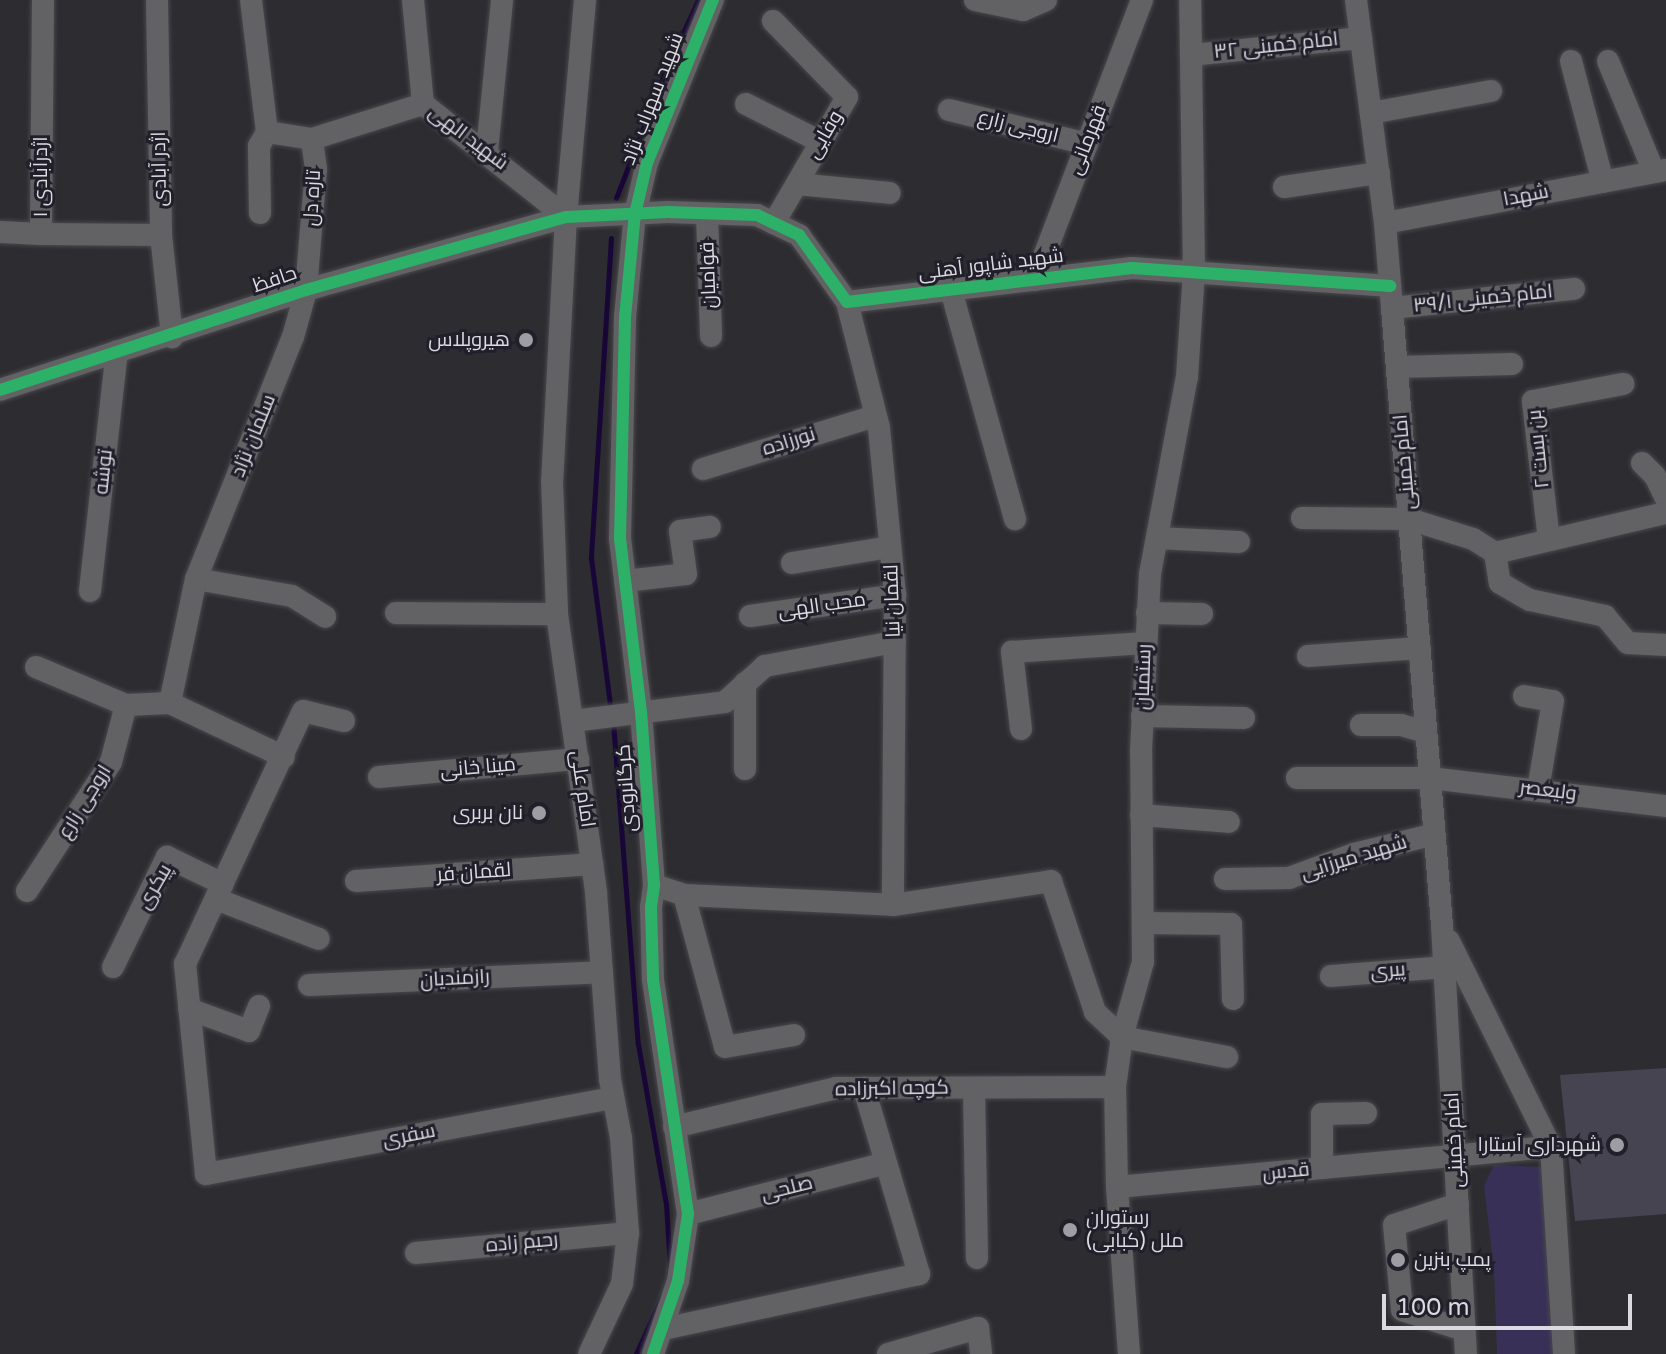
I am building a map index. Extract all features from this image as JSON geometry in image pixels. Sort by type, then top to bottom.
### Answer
[{"type":"street","name":"اژدرآبادی ۱","points":[[43,0],[41,234],[161,235]]},
{"type":"street","name":"اژدر آبادی","points":[[157,0],[161,235],[172,337]]},
{"type":"street","points":[[251,0],[267,132],[259,146],[260,213]]},
{"type":"street","points":[[413,0],[423,104]]},
{"type":"street","points":[[487,151],[502,0]]},
{"type":"street","name":"امام علی","points":[[585,0],[566,217],[552,481],[557,614],[592,864],[612,1098],[621,1138],[628,1233],[622,1284],[589,1354]]},
{"type":"street","name":"شهید سهراب نژاد","points":[[635,214],[647,163],[713,0]]},
{"type":"street","points":[[975,0],[1023,10],[1046,0]]},
{"type":"street","name":"قهرمانی","points":[[1035,280],[1142,0]]},
{"type":"street","name":"رستمیان","points":[[1129,1354],[1117,1187],[1115,1087],[1122,1037],[1143,962],[1142,716],[1147,613],[1157,538],[1187,377],[1194,272],[1190,0]]},
{"type":"street","name":"امام خمینی","points":[[1356,0],[1385,223],[1420,648],[1445,967],[1466,1354]]},
{"type":"street","name":"وفایی","points":[[773,21],[847,97],[774,223]]},
{"type":"street","name":"امام خمینی ۳۲","points":[[1191,55],[1361,38]]},
{"type":"street","points":[[1571,61],[1603,182]]},
{"type":"street","points":[[1608,61],[1660,171]]},
{"type":"street","points":[[1371,113],[1491,91]]},
{"type":"street","name":"شهید الهی","points":[[312,139],[423,104],[487,151],[566,217]]},
{"type":"street","points":[[746,104],[821,142]]},
{"type":"street","name":"اروجی زارع","points":[[949,110],[1087,144]]},
{"type":"street","points":[[267,132],[312,139]]},
{"type":"street","name":"تازه دل","points":[[306,290],[316,169],[312,139]]},
{"type":"street","name":"شهدا","points":[[1385,223],[1660,171]]},
{"type":"street","points":[[1284,187],[1379,173]]},
{"type":"street","points":[[797,184],[890,193]]},
{"type":"street","points":[[635,214],[757,215],[799,235],[847,302]]},
{"type":"street","name":"حافظ","points":[[0,390],[172,337],[306,290],[566,217],[635,214]]},
{"type":"street","name":"کرگانرودی","points":[[635,214],[625,317],[620,539],[641,712],[654,885],[651,907],[653,979],[688,1214],[678,1281],[653,1354]]},
{"type":"street","name":"قوامیان","points":[[707,214],[711,336]]},
{"type":"street","points":[[0,232],[41,234]]},
{"type":"street","name":"شهید شاپور آهنی","points":[[847,302],[1132,268],[1194,272],[1391,297]]},
{"type":"street","name":"امام خمینی ۳۹/۱","points":[[1391,297],[1574,289]]},
{"type":"street","name":"سلمان نژاد","points":[[170,703],[196,579],[293,337],[306,290]]},
{"type":"street","points":[[951,290],[1015,519]]},
{"type":"street","name":"لقمان نیا","points":[[847,302],[875,416],[895,595],[893,905]]},
{"type":"street","name":"توشه","points":[[90,591],[117,352]]},
{"type":"street","points":[[1397,367],[1512,364]]},
{"type":"street","name":"بن بست ۲","points":[[1549,540],[1533,401],[1623,384]]},
{"type":"street","name":"نورزاده","points":[[703,469],[875,416]]},
{"type":"street","points":[[1642,463],[1655,476],[1666,499]]},
{"type":"street","points":[[1302,518],[1409,519],[1473,539],[1495,553],[1666,513]]},
{"type":"street","points":[[625,581],[686,574],[680,531],[710,527]]},
{"type":"street","points":[[1157,538],[1239,542]]},
{"type":"street","points":[[792,563],[890,547]]},
{"type":"street","points":[[1495,553],[1500,583],[1530,600],[1605,616],[1628,643],[1666,645]]},
{"type":"street","points":[[196,579],[292,596],[325,617]]},
{"type":"street","name":"محب الهی","points":[[750,616],[895,595]]},
{"type":"street","points":[[396,613],[557,614]]},
{"type":"street","points":[[1147,613],[1202,614]]},
{"type":"street","points":[[573,721],[725,702],[765,666],[895,642]]},
{"type":"street","points":[[1021,729],[1012,652],[1145,643]]},
{"type":"street","points":[[1308,656],[1420,648]]},
{"type":"street","points":[[36,667],[126,705],[170,703],[284,757]]},
{"type":"street","points":[[745,683],[745,769]]},
{"type":"street","points":[[1524,696],[1553,701],[1538,790]]},
{"type":"street","name":"اروجی زارع","points":[[27,891],[111,762],[126,705]]},
{"type":"street","points":[[259,1006],[249,1031],[189,1009],[185,964],[303,711],[344,721]]},
{"type":"street","points":[[1142,716],[1244,718]]},
{"type":"street","points":[[1361,725],[1401,725],[1426,732]]},
{"type":"street","name":"مینا خانی","points":[[379,777],[578,759]]},
{"type":"street","name":"ولیعصر","points":[[1297,778],[1430,778],[1666,806]]},
{"type":"street","points":[[1141,815],[1229,822]]},
{"type":"street","name":"شهید میرزایی","points":[[1225,879],[1289,878],[1354,854],[1435,834]]},
{"type":"street","name":"پیکری","points":[[113,967],[167,857],[220,892]]},
{"type":"street","name":"لقمان فر","points":[[356,881],[592,864]]},
{"type":"street","points":[[654,885],[684,895],[893,905],[1051,881],[1095,1012],[1122,1037],[1227,1057]]},
{"type":"street","points":[[220,892],[319,939]]},
{"type":"street","points":[[684,895],[725,1047],[794,1035]]},
{"type":"street","points":[[1143,923],[1231,924],[1233,999]]},
{"type":"street","name":"امام خمینی","points":[[1442,926],[1551,1147],[1564,1354]]},
{"type":"street","name":"پیری","points":[[1331,976],[1445,967]]},
{"type":"street","name":"رازمندیان","points":[[309,985],[602,972]]},
{"type":"street","name":"سفری","points":[[189,1009],[206,1174],[612,1098]]},
{"type":"street","name":"کوچه اکبرزاده","points":[[674,1127],[836,1088],[1115,1087]]},
{"type":"street","points":[[663,1329],[919,1274],[864,1088]]},
{"type":"street","points":[[974,1088],[977,1258]]},
{"type":"street","points":[[1322,1168],[1322,1114],[1366,1113]]},
{"type":"street","name":"قدس","points":[[1117,1187],[1551,1147]]},
{"type":"street","name":"صلحی","points":[[688,1214],[886,1163]]},
{"type":"street","points":[[1458,1204],[1394,1225],[1402,1310],[1464,1330]]},
{"type":"street","name":"رحیم زاده","points":[[416,1253],[628,1233]]},
{"type":"street","points":[[888,1354],[978,1328],[981,1354]]},
{"type":"shaded area","points":[[1494,1165],[1544,1167],[1553,1354],[1497,1354],[1494,1271],[1484,1186]]},
{"type":"building","name":"شهرداری آستارا","points":[[1666,1068],[1666,1214],[1575,1221],[1560,1075]]},
{"type":"waterway","points":[[616,198],[665,72],[698,0]]},
{"type":"waterway","points":[[611,238],[591,558],[611,712]]},
{"type":"waterway","points":[[613,722],[638,1044],[666,1204],[670,1268]]},
{"type":"waterway","points":[[636,1354],[662,1296]]},
{"type":"cycle path","points":[[653,1354],[678,1281],[688,1214],[653,979],[651,907],[654,885],[641,712],[620,539],[625,317],[635,214],[647,163],[713,0]]},
{"type":"cycle path","points":[[0,390],[306,290],[566,217],[668,212],[757,215],[799,235],[847,302],[1132,268],[1390,286]]},
{"type":"place","name":"هیروپلاس","points":[[526,340]]},
{"type":"place","name":"نان بربری","points":[[539,813]]},
{"type":"place","name":"شهرداری آستارا","points":[[1617,1145]]},
{"type":"place","name":"رستوران ملل (کبابی)","points":[[1070,1230]]},
{"type":"place","name":"پمپ بنزین","points":[[1398,1260]]}]
